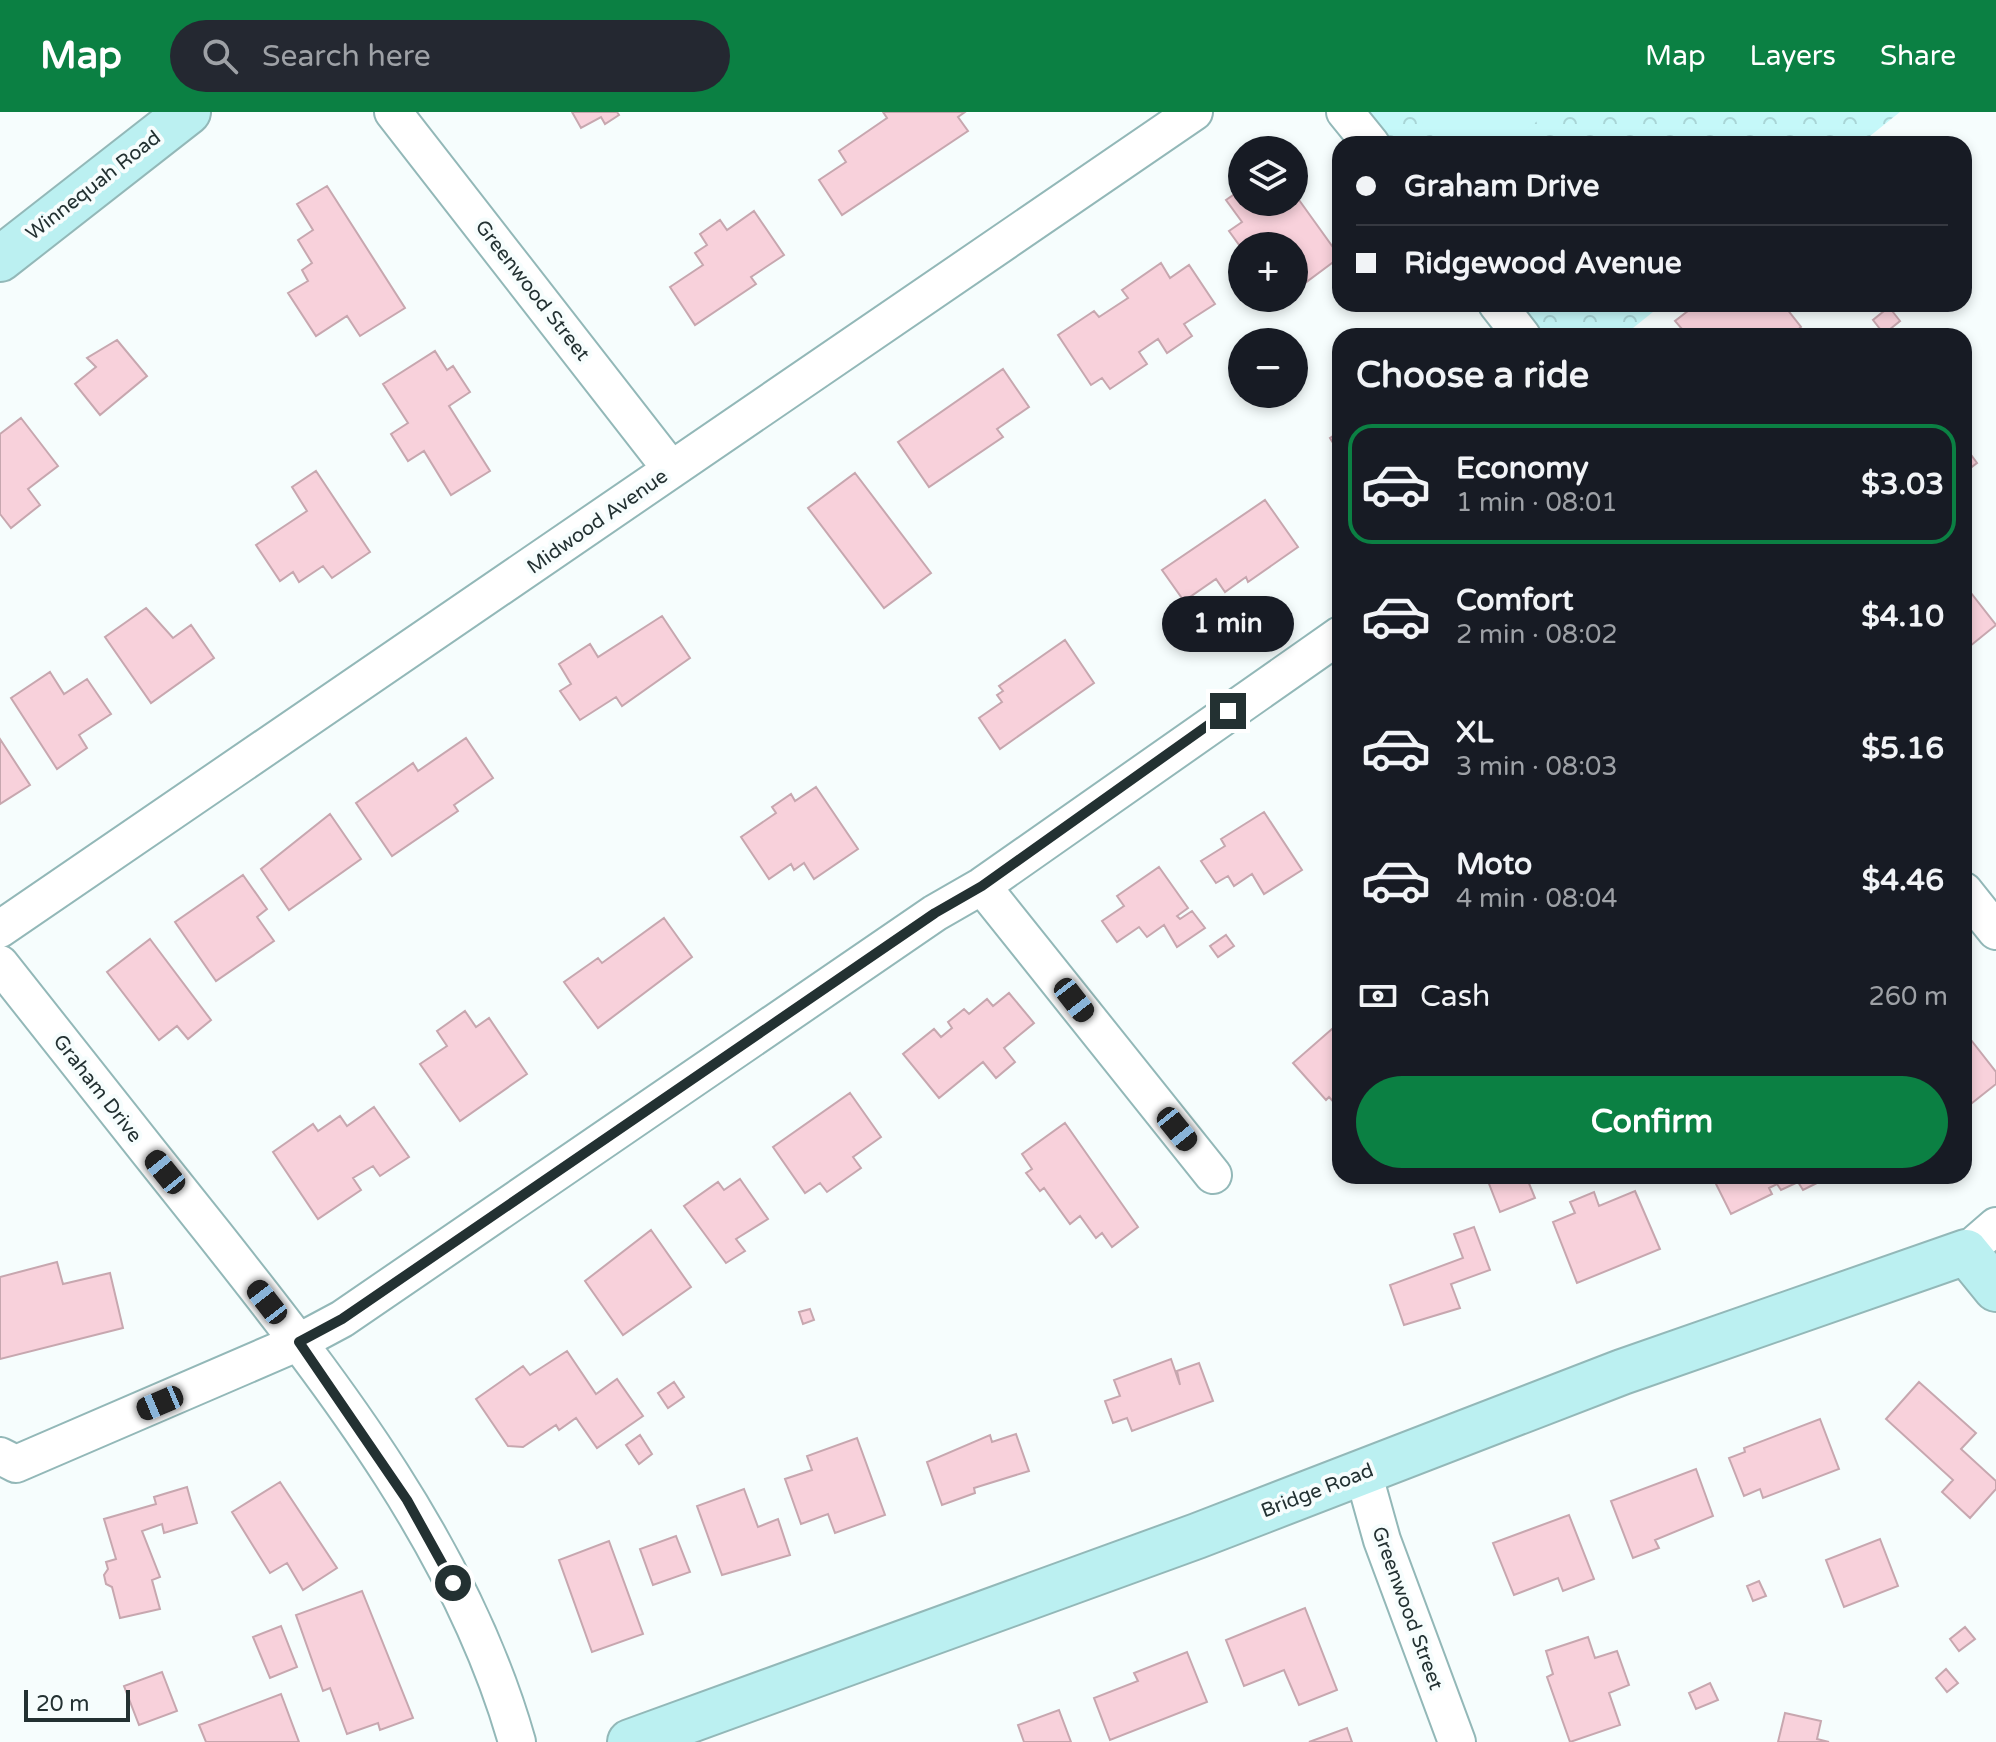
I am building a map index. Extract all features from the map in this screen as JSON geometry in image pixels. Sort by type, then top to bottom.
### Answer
[{"type":"street","name":"Winnequah Road","points":[[0,259],[188,112]]},
{"type":"street","name":"Greenwood Street","points":[[393,112],[671,469]]},
{"type":"street","name":"Midwood Avenue","points":[[0,929],[1194,112]]},
{"type":"street","points":[[1345,112],[1364,136]]},
{"type":"street","points":[[1503,312],[1516,328]]},
{"type":"street","points":[[5,1464],[299,1342],[342,1319],[935,913],[982,886],[1332,641]]},
{"type":"street","points":[[982,886],[1213,1175]]},
{"type":"street","points":[[1972,901],[1996,931]]},
{"type":"street","name":"Graham Drive","points":[[0,964],[299,1342],[407,1500],[470,1616],[517,1742]]},
{"type":"street","points":[[1981,1239],[1996,1289]]},
{"type":"street","name":"Bridge Road","points":[[630,1742],[1363,1472],[1981,1239]]},
{"type":"street","name":"Greenwood Street","points":[[1363,1472],[1382,1540],[1457,1742]]},
{"type":"green space","points":[[1345,112],[1900,112],[1870,136],[1364,136]]},
{"type":"green space","points":[[1414,112],[1547,112],[1514,136],[1433,136]]},
{"type":"green space","points":[[1503,312],[1653,312],[1633,328],[1516,328]]},
{"type":"building","points":[[572,112],[617,112],[619,115],[605,124],[601,117],[581,128]]},
{"type":"building","points":[[883,112],[965,112],[958,117],[968,131],[842,215],[819,180],[846,162],[839,151],[887,118]]},
{"type":"building","points":[[327,186],[405,308],[360,336],[347,316],[316,336],[288,293],[308,281],[302,270],[312,263],[298,240],[313,230],[297,204]]},
{"type":"building","points":[[754,211],[784,255],[751,277],[756,284],[695,325],[670,287],[703,265],[695,253],[707,245],[700,234],[720,220],[727,230]]},
{"type":"building","points":[[1308,212],[1332,246],[1332,263],[1308,281],[1308,232],[1230,232],[1242,222],[1238,216],[1308,216]]},
{"type":"building","points":[[1161,263],[1170,278],[1189,265],[1215,304],[1184,324],[1192,336],[1167,353],[1158,339],[1139,352],[1147,364],[1110,389],[1102,378],[1091,385],[1058,335],[1094,311],[1099,317],[1128,298],[1122,290]]},
{"type":"building","points":[[1687,312],[1789,312],[1801,327],[1681,328],[1675,321]]},
{"type":"building","points":[[1883,312],[1893,312],[1900,321],[1891,328],[1879,328],[1873,320]]},
{"type":"building","points":[[117,340],[147,376],[100,415],[75,384],[96,367],[87,358]]},
{"type":"building","points":[[435,351],[447,370],[453,366],[470,392],[449,406],[490,471],[451,495],[424,451],[408,461],[391,434],[408,423],[383,384]]},
{"type":"building","points":[[1003,369],[1029,407],[997,429],[1003,437],[929,487],[898,442]]},
{"type":"building","points":[[21,418],[58,466],[28,489],[40,505],[11,528],[0,514],[0,434]]},
{"type":"building","points":[[316,471],[370,552],[332,578],[323,566],[299,582],[293,572],[280,581],[256,545],[307,511],[292,487]]},
{"type":"building","points":[[855,473],[931,573],[884,608],[808,508]]},
{"type":"building","points":[[1265,500],[1298,547],[1248,582],[1246,577],[1225,592],[1216,579],[1184,601],[1162,570]]},
{"type":"building","points":[[1972,594],[1996,625],[1972,644]]},
{"type":"building","points":[[146,608],[173,638],[191,625],[214,658],[151,703],[105,637]]},
{"type":"building","points":[[662,616],[690,658],[622,706],[616,697],[580,720],[560,691],[571,684],[559,664],[590,644],[598,657]]},
{"type":"building","points":[[1065,640],[1094,683],[1000,749],[979,718],[1002,702],[997,695],[1003,691],[999,686]]},
{"type":"building","points":[[50,672],[64,694],[87,679],[111,714],[79,735],[87,748],[57,769],[11,698]]},
{"type":"building","points":[[466,738],[493,778],[454,805],[458,811],[392,856],[356,803],[413,763],[418,771]]},
{"type":"building","points":[[0,739],[30,785],[0,804]]},
{"type":"building","points":[[816,787],[858,849],[814,879],[804,863],[794,870],[791,864],[769,879],[741,837],[776,813],[772,807],[791,794],[795,801]]},
{"type":"building","points":[[1264,812],[1302,870],[1264,894],[1252,874],[1234,886],[1228,876],[1216,883],[1201,861],[1225,846],[1221,839]]},
{"type":"building","points":[[330,814],[361,859],[289,910],[261,869]]},
{"type":"building","points":[[1159,867],[1188,908],[1177,916],[1180,919],[1192,911],[1205,928],[1177,947],[1164,925],[1147,937],[1139,927],[1117,942],[1102,921],[1124,906],[1117,896]]},
{"type":"building","points":[[243,875],[267,909],[257,917],[274,941],[216,981],[175,922]]},
{"type":"building","points":[[664,918],[692,957],[598,1028],[564,982],[598,958],[602,963]]},
{"type":"building","points":[[1226,935],[1234,946],[1218,957],[1210,946]]},
{"type":"building","points":[[150,939],[211,1020],[188,1039],[177,1026],[159,1040],[107,972]]},
{"type":"building","points":[[1009,993],[1034,1023],[1004,1048],[1015,1062],[996,1078],[983,1062],[939,1098],[903,1054],[934,1029],[941,1037],[952,1028],[948,1022],[964,1009],[969,1014],[987,999],[993,1006]]},
{"type":"building","points":[[465,1011],[476,1027],[489,1018],[527,1074],[460,1121],[420,1064],[447,1046],[437,1031]]},
{"type":"building","points":[[1332,1029],[1332,1100],[1329,1097],[1326,1100],[1293,1063]]},
{"type":"building","points":[[1972,1041],[1996,1072],[1996,1084],[1972,1103]]},
{"type":"building","points":[[850,1093],[881,1137],[853,1157],[861,1168],[827,1192],[820,1183],[805,1193],[773,1147]]},
{"type":"building","points":[[374,1107],[409,1157],[380,1176],[373,1166],[353,1178],[361,1190],[318,1219],[273,1152],[313,1124],[318,1131],[340,1116],[347,1126]]},
{"type":"building","points":[[1065,1123],[1138,1227],[1112,1247],[1102,1233],[1096,1238],[1080,1216],[1070,1224],[1044,1188],[1040,1191],[1026,1173],[1032,1169],[1022,1154]]},
{"type":"building","points":[[740,1179],[768,1219],[736,1239],[745,1251],[726,1263],[684,1206],[718,1182],[724,1190]]},
{"type":"building","points":[[1489,1184],[1529,1184],[1535,1198],[1500,1212]]},
{"type":"building","points":[[1716,1184],[1777,1184],[1769,1188],[1772,1194],[1731,1214]]},
{"type":"building","points":[[1777,1184],[1794,1184],[1781,1190]]},
{"type":"building","points":[[1799,1184],[1815,1184],[1803,1190]]},
{"type":"building","points":[[1635,1191],[1660,1249],[1577,1283],[1553,1222],[1575,1213],[1570,1202],[1594,1192],[1599,1206]]},
{"type":"building","points":[[1474,1227],[1490,1270],[1451,1284],[1460,1308],[1404,1325],[1390,1285],[1463,1258],[1454,1234]]},
{"type":"building","points":[[651,1230],[691,1287],[623,1335],[585,1281]]},
{"type":"building","points":[[57,1262],[63,1284],[110,1273],[123,1328],[0,1359],[0,1277]]},
{"type":"building","points":[[810,1309],[814,1320],[803,1324],[799,1312]]},
{"type":"building","points":[[567,1351],[596,1394],[617,1379],[643,1416],[597,1448],[576,1418],[559,1430],[556,1425],[523,1447],[508,1446],[476,1399],[523,1366],[530,1375]]},
{"type":"building","points":[[1171,1359],[1180,1385],[1177,1371],[1199,1363],[1213,1401],[1132,1431],[1127,1418],[1113,1423],[1105,1401],[1120,1396],[1114,1380]]},
{"type":"building","points":[[674,1382],[684,1397],[668,1408],[658,1393]]},
{"type":"building","points":[[1919,1382],[1976,1433],[1961,1449],[1996,1481],[1996,1489],[1970,1518],[1942,1492],[1953,1480],[1886,1419]]},
{"type":"building","points":[[1820,1419],[1839,1469],[1763,1498],[1760,1489],[1744,1496],[1729,1458],[1745,1452],[1744,1448]]},
{"type":"building","points":[[1016,1434],[1029,1471],[974,1488],[975,1493],[942,1505],[927,1462],[990,1435],[992,1442]]},
{"type":"building","points":[[640,1435],[652,1454],[639,1464],[626,1445]]},
{"type":"building","points":[[857,1438],[885,1515],[835,1533],[828,1514],[801,1524],[785,1479],[812,1470],[807,1456]]},
{"type":"building","points":[[1696,1469],[1713,1516],[1655,1540],[1659,1548],[1633,1558],[1611,1501]]},
{"type":"building","points":[[280,1482],[337,1568],[303,1590],[287,1563],[270,1573],[232,1512]]},
{"type":"building","points":[[187,1487],[197,1523],[164,1533],[162,1524],[142,1531],[160,1577],[152,1580],[160,1609],[120,1618],[112,1587],[106,1584],[104,1575],[108,1569],[106,1562],[116,1559],[104,1519],[156,1504],[154,1497]]},
{"type":"building","points":[[744,1489],[758,1527],[778,1519],[790,1555],[722,1575],[697,1506]]},
{"type":"building","points":[[1569,1515],[1594,1579],[1563,1591],[1558,1578],[1514,1595],[1493,1543]]},
{"type":"building","points":[[676,1536],[690,1572],[653,1585],[640,1549]]},
{"type":"building","points":[[1880,1539],[1898,1586],[1844,1607],[1826,1560]]},
{"type":"building","points":[[609,1541],[643,1634],[592,1652],[559,1560]]},
{"type":"building","points":[[1759,1581],[1766,1596],[1753,1601],[1747,1586]]},
{"type":"building","points":[[362,1591],[413,1718],[380,1730],[378,1723],[347,1734],[330,1688],[323,1691],[296,1615]]},
{"type":"building","points":[[1305,1608],[1337,1690],[1299,1705],[1284,1670],[1244,1686],[1226,1640]]},
{"type":"building","points":[[281,1626],[297,1667],[270,1678],[253,1637]]},
{"type":"building","points":[[1965,1627],[1975,1639],[1959,1651],[1950,1639]]},
{"type":"building","points":[[1588,1637],[1595,1658],[1617,1651],[1629,1685],[1609,1693],[1620,1725],[1570,1742],[1547,1677],[1553,1674],[1546,1651]]},
{"type":"building","points":[[1187,1652],[1207,1702],[1110,1740],[1094,1698],[1138,1681],[1134,1673]]},
{"type":"building","points":[[1946,1669],[1958,1683],[1947,1692],[1936,1678]]},
{"type":"building","points":[[162,1672],[177,1711],[139,1725],[124,1686]]},
{"type":"building","points":[[1710,1683],[1718,1700],[1696,1709],[1689,1693]]},
{"type":"building","points":[[281,1694],[299,1742],[206,1742],[199,1725]]},
{"type":"building","points":[[1059,1710],[1071,1742],[1024,1742],[1018,1725]]},
{"type":"building","points":[[1785,1713],[1821,1721],[1817,1739],[1829,1742],[1778,1742]]},
{"type":"building","points":[[1347,1728],[1352,1742],[1309,1742]]},
{"type":"route","points":[[453,1583],[407,1500],[299,1342],[342,1319],[935,913],[982,886],[1228,711]]}]
